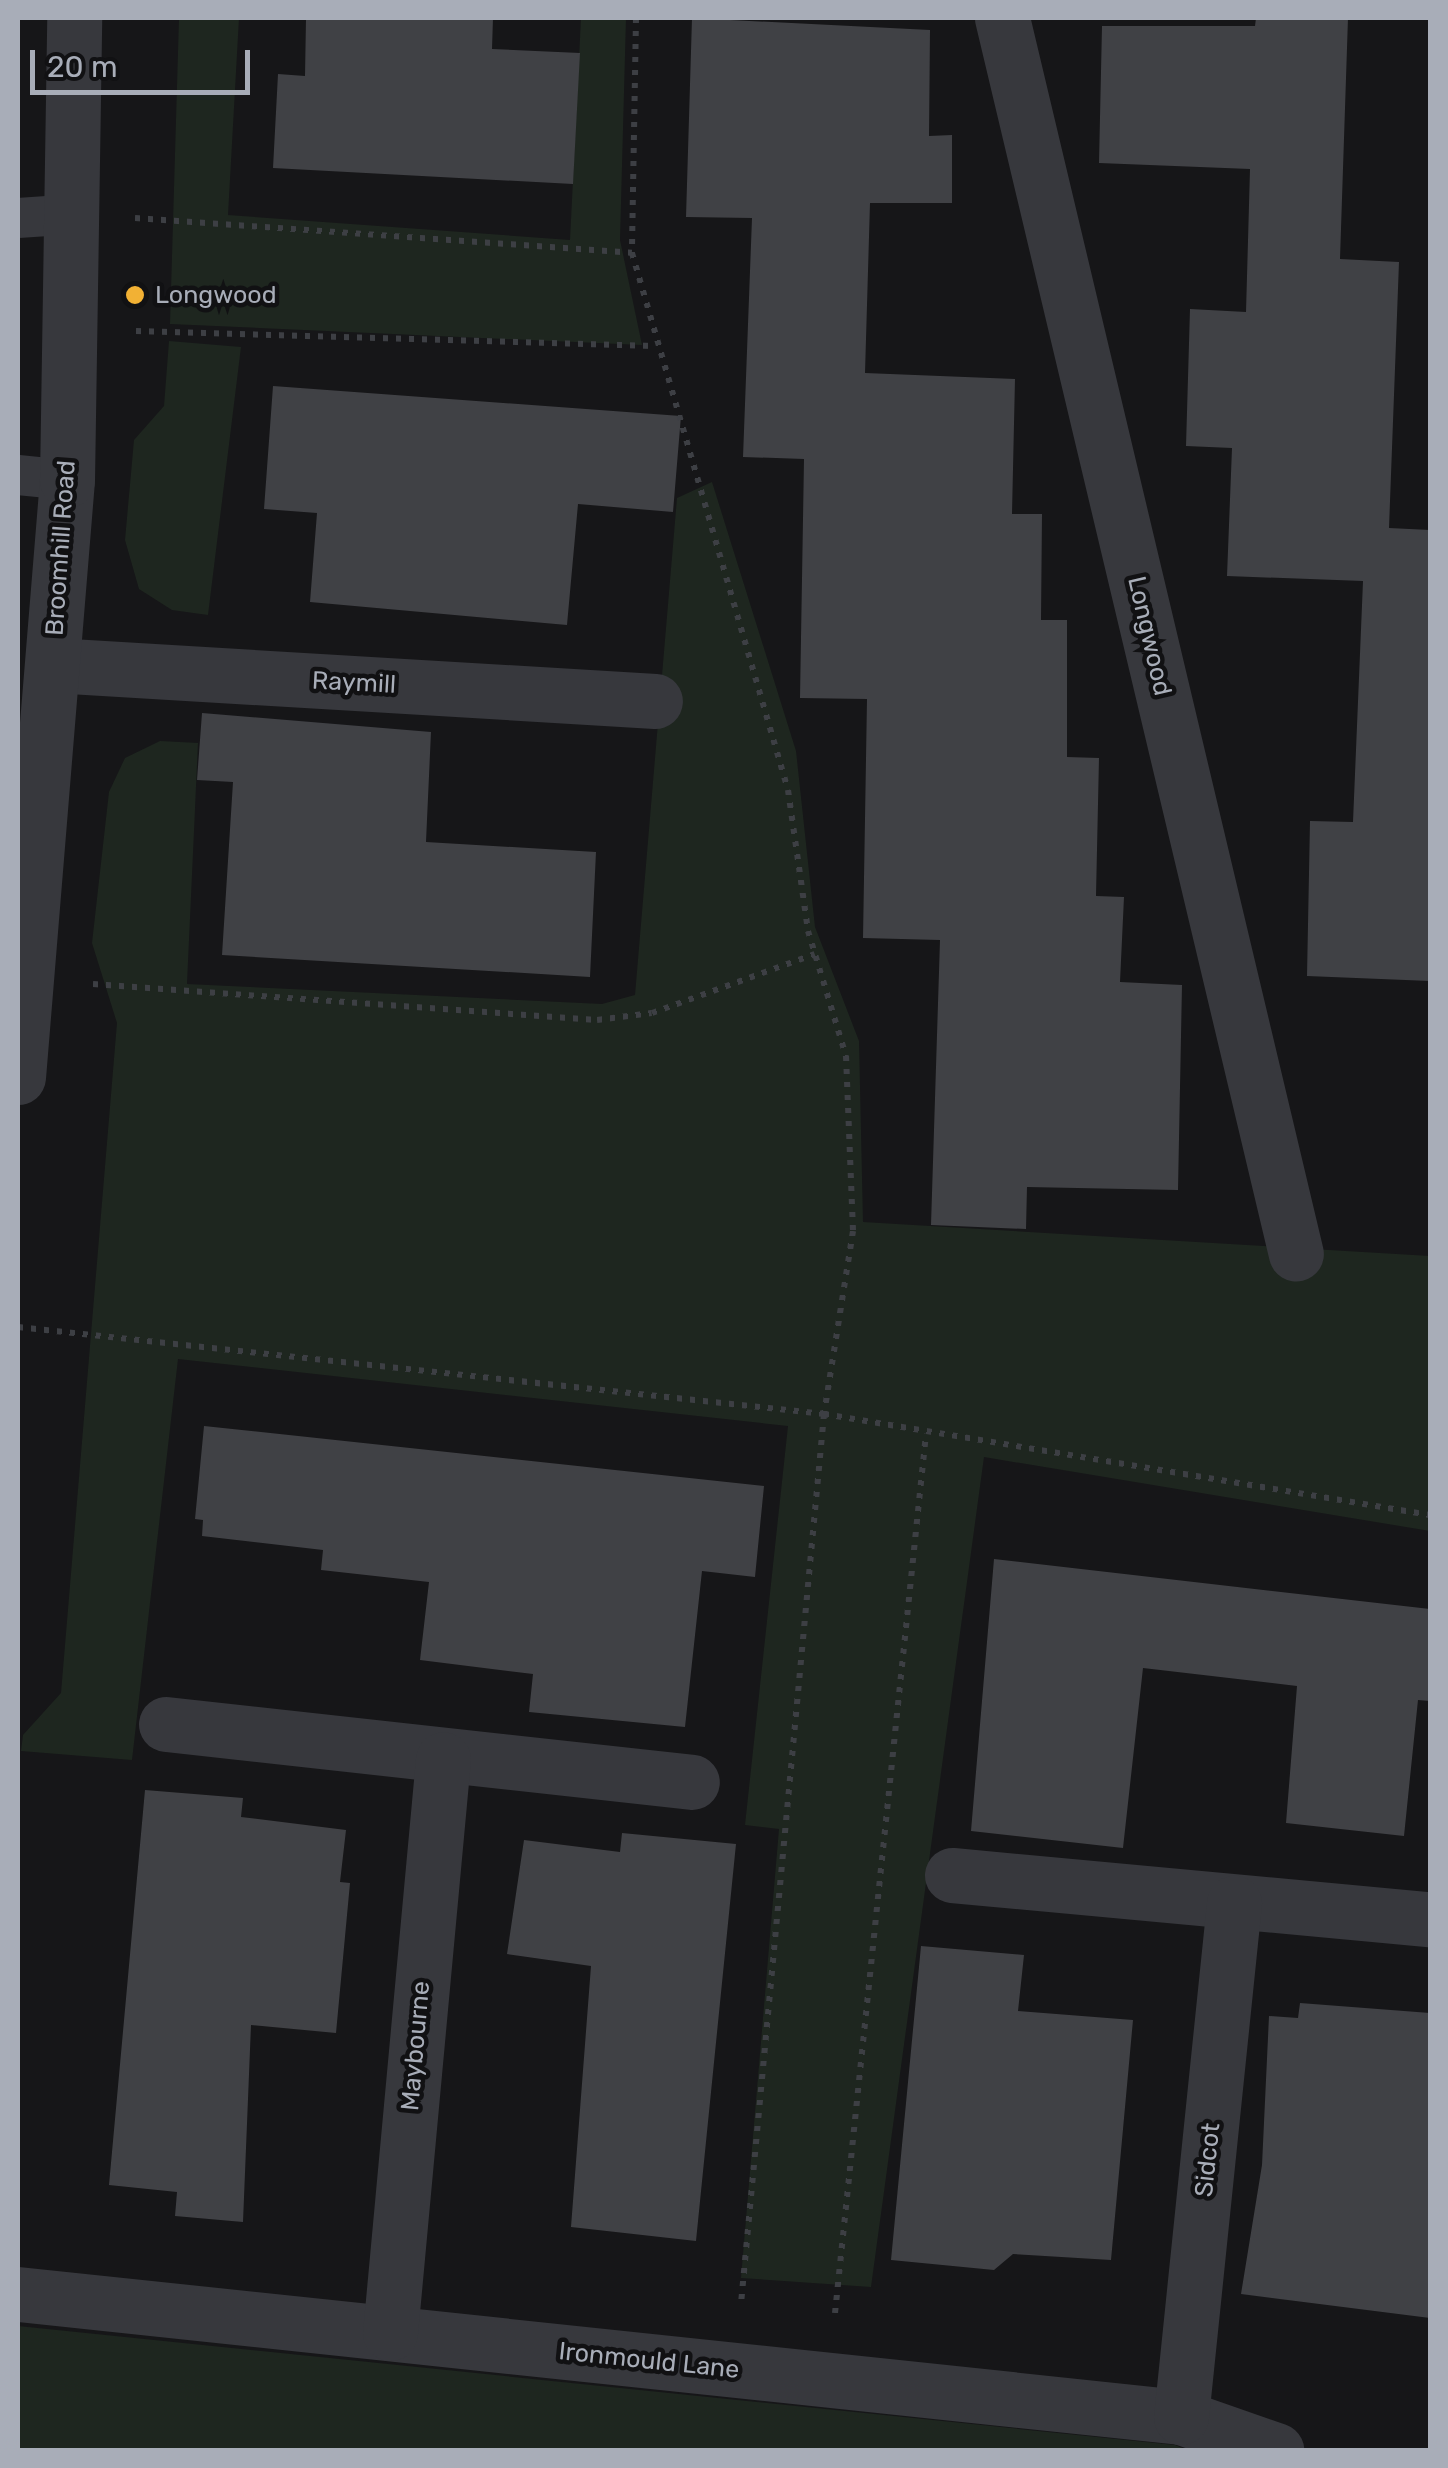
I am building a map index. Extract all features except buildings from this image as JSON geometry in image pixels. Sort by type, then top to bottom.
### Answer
[{"type":"street","name":"Broomhill Road","points":[[18,1078],[53,665],[42,478],[70,329],[77,214],[74,18]]},
{"type":"street","name":"Longwood","points":[[1002,18],[1296,1254]]},
{"type":"street","name":"Raymill","points":[[53,665],[655,701]]},
{"type":"street","points":[[166,1724],[442,1759],[692,1782]]},
{"type":"street","name":"Maybourne","points":[[390,2333],[442,1759]]},
{"type":"street","points":[[952,1875],[1430,1919]]},
{"type":"street","name":"Sidcot","points":[[1181,2418],[1234,1903]]},
{"type":"street","name":"Ironmould Lane","points":[[18,2294],[1181,2418],[1276,2450]]},
{"type":"lane","points":[[18,218],[77,214]]},
{"type":"path","points":[[636,18],[632,253],[654,346],[788,790],[815,954],[846,1056],[852,1231],[824,1414],[735,2370]]},
{"type":"path","points":[[77,214],[632,253]]},
{"type":"path","points":[[70,329],[654,346]]},
{"type":"path","points":[[26,979],[597,1020],[652,1013],[815,954]]},
{"type":"path","points":[[18,1328],[824,1414],[1430,1515]]},
{"type":"path","points":[[828,2378],[926,1434]]},
{"type":"shaded area","points":[[179,18],[239,18],[228,215],[570,240],[581,18],[626,18],[620,240],[642,345],[170,324]]},
{"type":"shaded area","points":[[169,341],[241,347],[208,615],[172,610],[139,589],[125,540],[134,440],[164,406]]},
{"type":"shaded area","points":[[712,482],[796,751],[815,927],[859,1041],[863,1222],[1430,1256],[1430,1531],[984,1457],[871,2287],[741,2278],[779,1829],[745,1825],[788,1426],[178,1359],[132,1760],[21,1751],[23,1735],[61,1693],[117,1023],[92,943],[109,792],[125,758],[160,741],[198,743],[187,984],[602,1004],[635,995],[677,498]]},
{"type":"shaded area","points":[[18,2326],[1175,2445],[1187,2450],[18,2450]]},
{"type":"place","name":"Longwood","points":[[135,295]]}]
